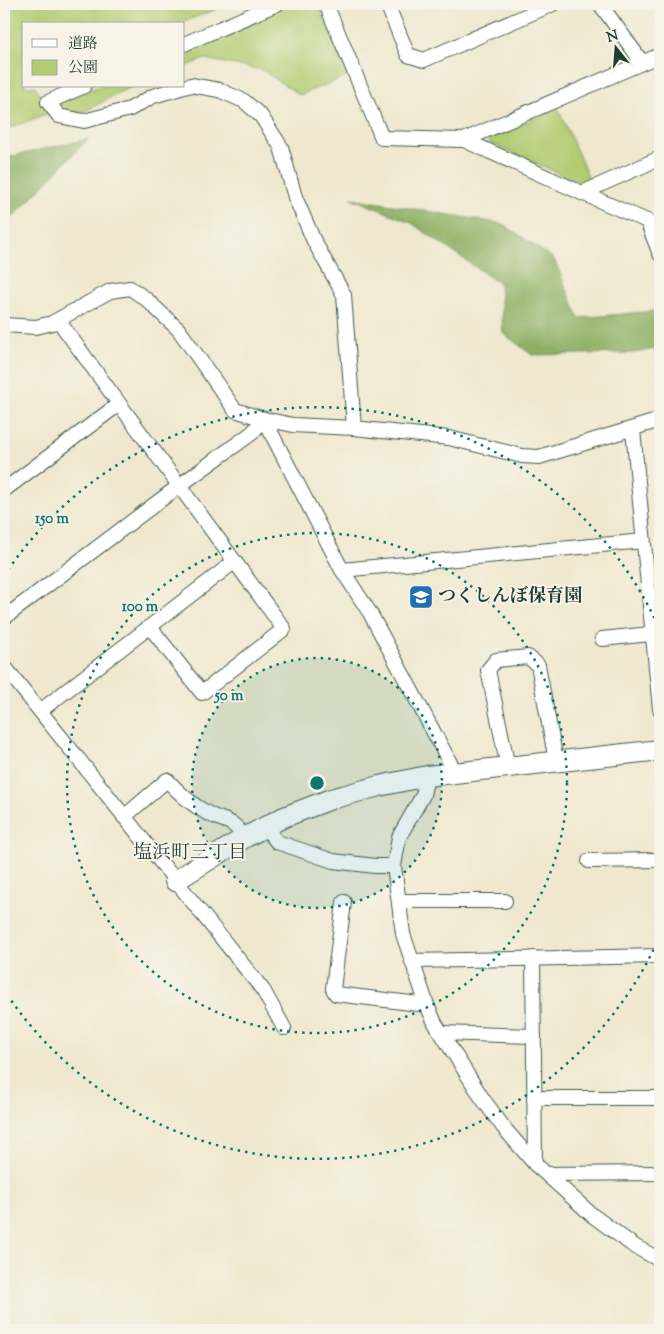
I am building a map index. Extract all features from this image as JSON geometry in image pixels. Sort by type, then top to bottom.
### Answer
[{"type":"street","points":[[185,44],[277,4]]},
{"type":"street","points":[[326,4],[382,138],[464,140],[647,221],[660,254]]},
{"type":"street","points":[[386,4],[408,55],[424,60],[553,4]]},
{"type":"street","points":[[600,4],[642,62]]},
{"type":"street","points":[[464,140],[660,55]]},
{"type":"street","points":[[185,87],[191,85],[220,90],[244,101],[261,116],[281,147],[295,197],[314,241],[344,295],[354,428]]},
{"type":"street","points":[[80,88],[48,102],[59,116],[84,121],[130,109],[153,96],[181,88]]},
{"type":"street","points":[[582,193],[660,158]]},
{"type":"street","points":[[4,325],[36,327],[52,323],[110,292],[130,288],[146,299],[179,330],[235,410],[293,425],[354,428],[449,438],[522,456],[539,457],[633,430],[660,420]]},
{"type":"street","points":[[58,320],[284,629],[202,693],[150,627]]},
{"type":"street","points":[[4,490],[119,404]]},
{"type":"street","points":[[4,618],[252,432],[264,419]]},
{"type":"street","points":[[264,419],[342,570],[370,613],[456,772]]},
{"type":"street","points":[[633,430],[643,541],[657,634],[660,709]]},
{"type":"street","points":[[342,570],[643,541]]},
{"type":"street","points":[[40,711],[234,562]]},
{"type":"street","points":[[602,639],[657,634]]},
{"type":"street","points":[[508,767],[488,670],[496,660],[528,657],[538,664],[556,761]]},
{"type":"street","points":[[4,666],[263,990],[284,1028]]},
{"type":"street","points":[[175,881],[244,838],[284,817],[331,799],[379,786],[456,772],[660,750]]},
{"type":"street","points":[[427,776],[423,795],[399,837],[394,866],[403,934],[427,1005],[442,1033],[504,1128],[535,1164],[592,1215],[634,1246],[660,1260]]},
{"type":"street","points":[[124,816],[167,780],[179,793],[206,813],[237,826],[244,838]]},
{"type":"street","points":[[265,827],[277,842],[333,861],[394,866]]},
{"type":"street","points":[[589,861],[660,860]]},
{"type":"street","points":[[399,901],[505,901]]},
{"type":"street","points":[[344,902],[333,989],[336,994],[427,1005]]},
{"type":"street","points":[[412,961],[660,956]]},
{"type":"street","points":[[533,958],[535,1164]]},
{"type":"street","points":[[442,1033],[534,1036]]},
{"type":"street","points":[[534,1098],[660,1098]]},
{"type":"street","points":[[547,1174],[660,1173]]},
{"type":"green space","points":[[4,4],[230,4],[182,22],[22,22],[22,88],[36,88],[49,113],[4,130]]},
{"type":"green space","points":[[291,4],[318,4],[348,76],[300,95],[262,70],[205,59],[185,67],[185,50]]},
{"type":"green space","points":[[94,88],[129,88],[82,113],[62,110],[60,103]]},
{"type":"green space","points":[[558,108],[590,181],[583,184],[490,143],[490,138]]},
{"type":"green space","points":[[88,139],[4,226],[4,158]]},
{"type":"green space","points":[[351,198],[503,224],[554,259],[579,318],[654,311],[660,308],[660,348],[634,353],[532,355],[503,333],[500,284],[410,222]]},
{"type":"place","name":"つくしんぼ保育園","points":[[421,597]]},
{"type":"district","name":"塩浜町三丁目","points":[[190,853]]}]
